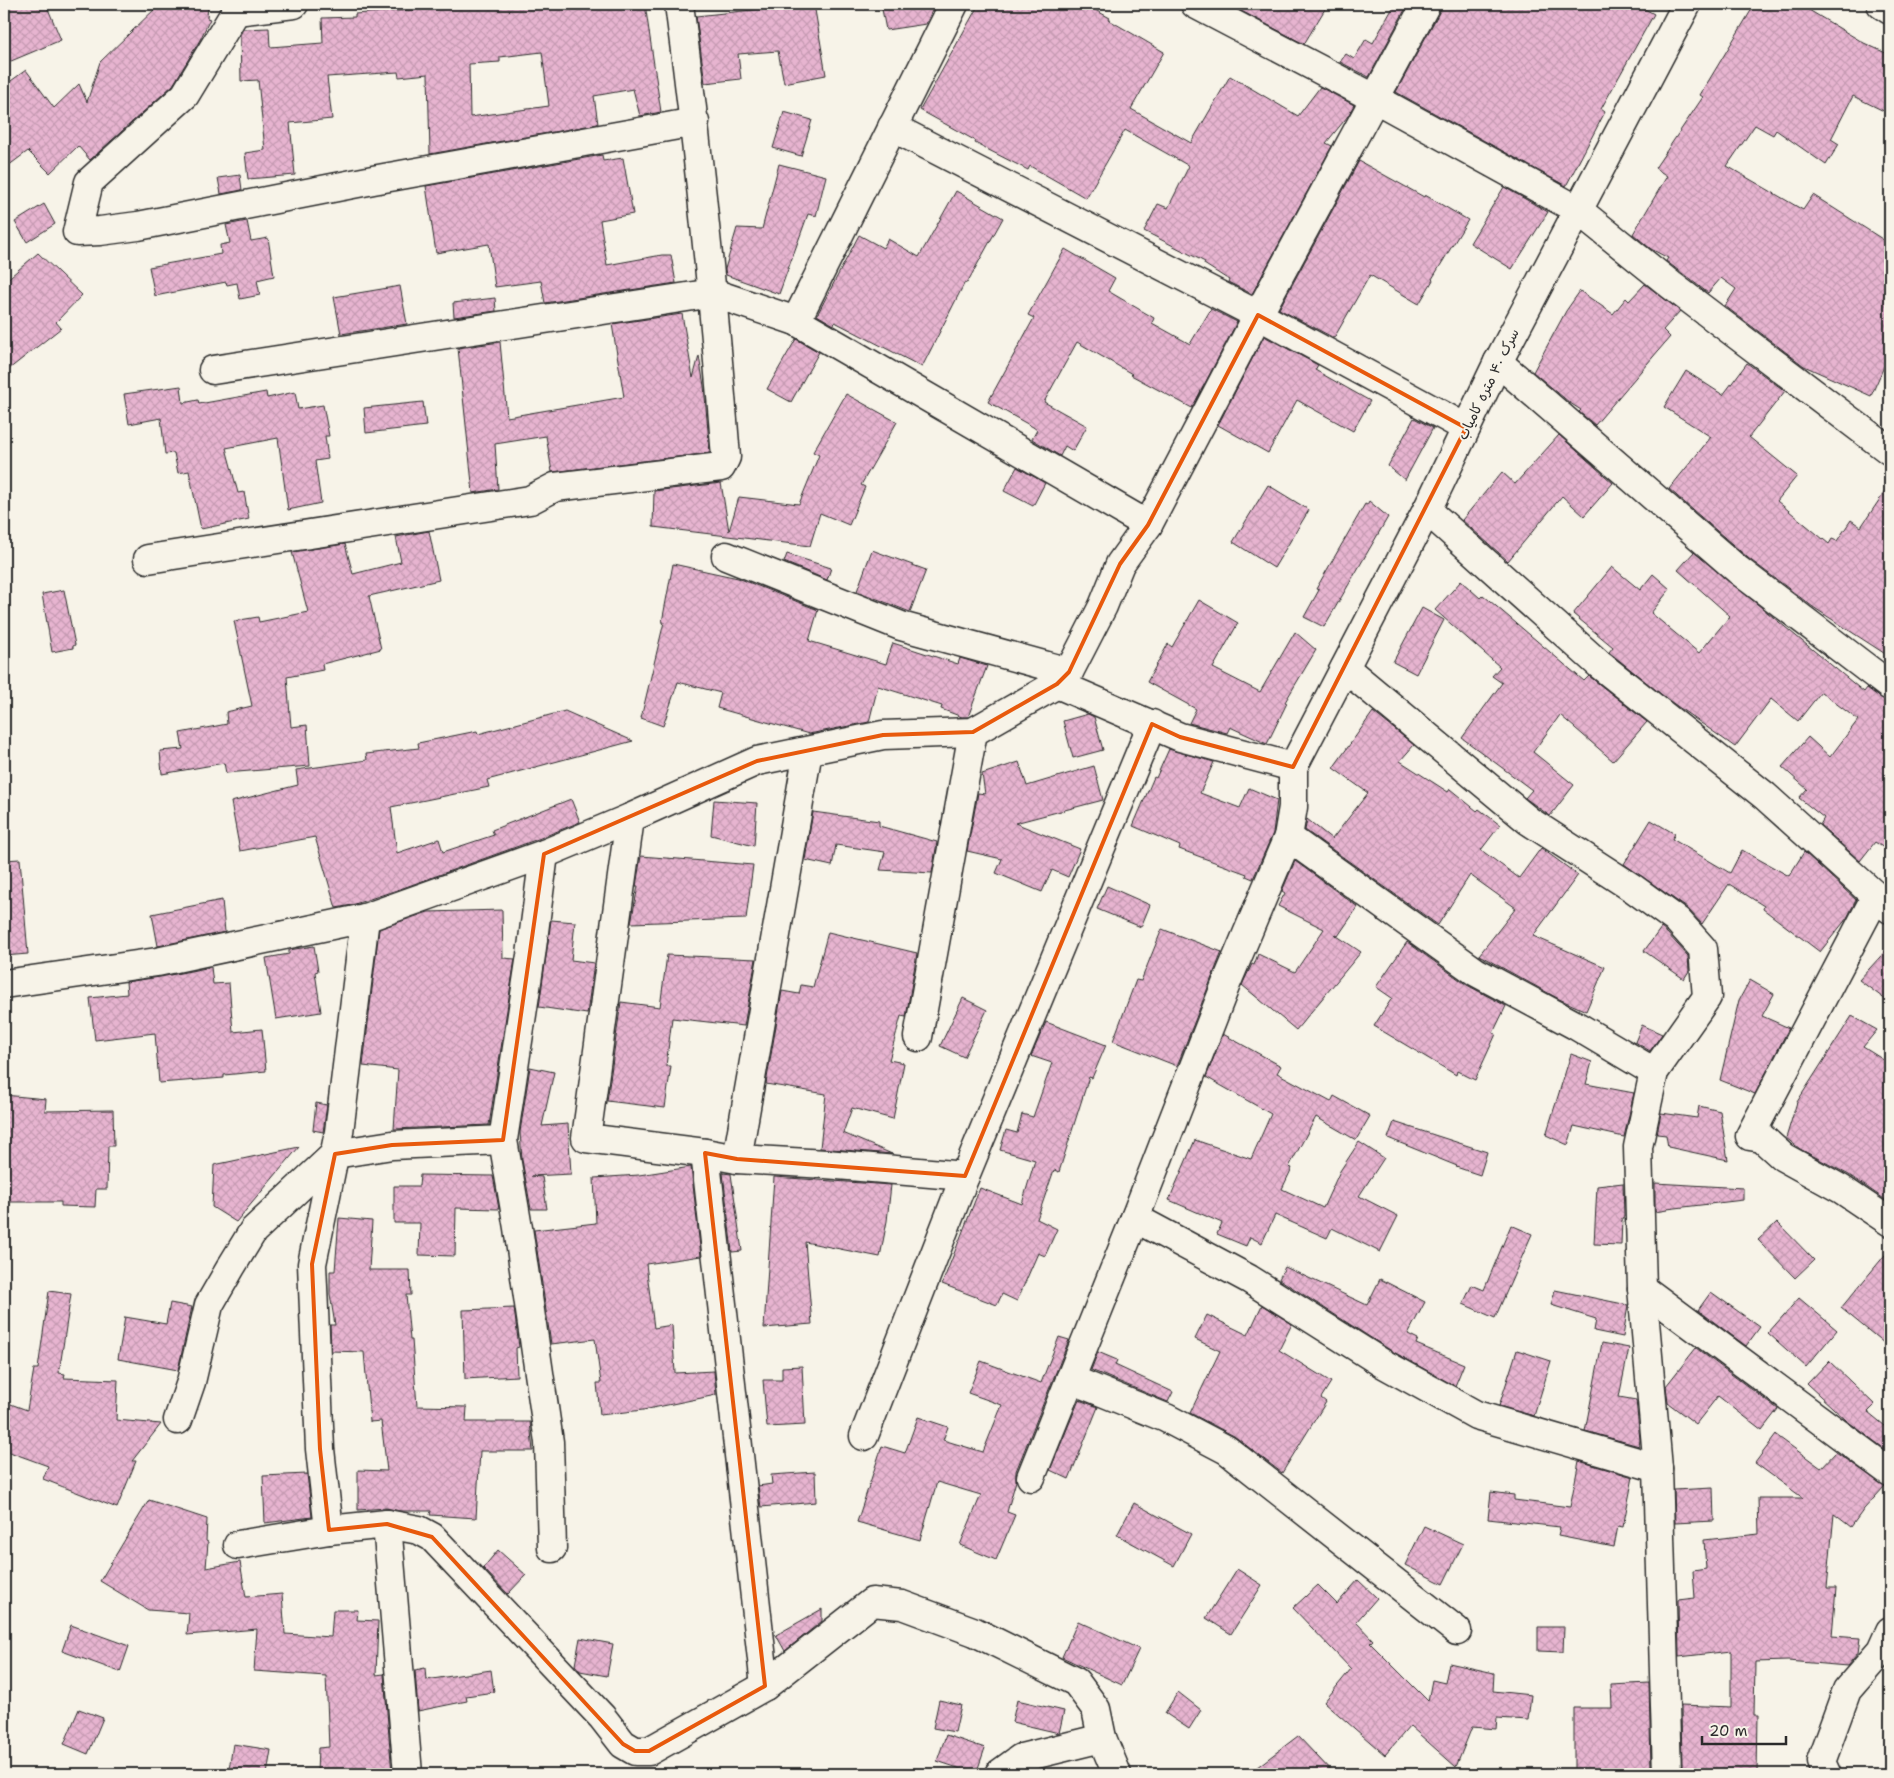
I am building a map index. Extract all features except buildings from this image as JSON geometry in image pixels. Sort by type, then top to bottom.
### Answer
[{"type":"street","points":[[294,4],[237,7],[184,95],[89,182],[77,232],[138,226],[373,180],[695,122]]},
{"type":"street","points":[[148,559],[530,500],[555,487],[721,467],[726,457],[713,292],[695,122],[679,4]]},
{"type":"street","points":[[796,321],[954,4]]},
{"type":"street","points":[[1195,4],[1374,98],[1578,210],[1671,285],[1890,451]]},
{"type":"street","points":[[4,984],[157,962],[365,918],[544,854],[757,761],[882,736],[973,732],[1063,678],[1103,606],[1120,564],[1148,525],[1258,315],[1426,4]]},
{"type":"street","name":"سرک ۴۰ متره کامیاب","points":[[1293,767],[1427,510],[1498,362],[1685,4]]},
{"type":"street","points":[[1881,4],[1890,10]]},
{"type":"street","points":[[892,127],[1258,315],[1466,428]]},
{"type":"street","points":[[213,370],[713,292],[796,321],[1148,525]]},
{"type":"street","points":[[1498,362],[1738,570],[1890,686]]},
{"type":"street","points":[[1427,510],[1600,665],[1765,796],[1883,903],[1750,1136],[1762,1138],[1784,1157],[1841,1190],[1890,1222]]},
{"type":"street","points":[[726,556],[901,626],[1063,678],[1180,737],[1293,767],[1293,807],[1288,837],[1226,984],[1031,1477]]},
{"type":"street","points":[[1345,668],[1530,821],[1634,889],[1678,921],[1703,949],[1707,997],[1654,1072],[1638,1147],[1642,1288],[1658,1468],[1667,1774]]},
{"type":"street","points":[[864,1436],[965,1176],[1152,724]]},
{"type":"street","points":[[918,1037],[973,732]]},
{"type":"street","points":[[737,1159],[808,751]]},
{"type":"street","points":[[630,818],[586,1138],[705,1153],[737,1159],[826,1164],[965,1176]]},
{"type":"street","points":[[1288,837],[1476,972],[1576,1025],[1654,1072]]},
{"type":"street","points":[[544,854],[531,955],[502,1140],[518,1228],[549,1442],[552,1548]]},
{"type":"street","points":[[329,1530],[320,1448],[312,1264],[340,1132],[365,918]]},
{"type":"street","points":[[178,1420],[191,1382],[209,1305],[231,1267],[253,1231],[335,1154],[392,1145],[502,1140]]},
{"type":"street","points":[[705,1153],[764,1686]]},
{"type":"street","points":[[1135,1218],[1249,1279],[1382,1363],[1476,1415],[1658,1468]]},
{"type":"street","points":[[1642,1288],[1890,1472]]},
{"type":"street","points":[[1070,1379],[1166,1418],[1227,1450],[1457,1631]]},
{"type":"street","points":[[387,1524],[408,1774]]},
{"type":"street","points":[[238,1544],[329,1530],[387,1524],[419,1530],[432,1537],[602,1717],[623,1744],[635,1751],[648,1751],[764,1686],[872,1602],[902,1605],[975,1632],[1076,1682],[1096,1708],[1102,1738],[1117,1774]]},
{"type":"street","points":[[1827,1774],[1821,1761],[1847,1690],[1881,1651],[1890,1631]]},
{"type":"street","points":[[998,1774],[1021,1758],[1102,1738]]},
{"type":"highlighted area","points":[[1258,315],[1466,428],[1293,767],[1180,737],[1152,724],[965,1176],[737,1159],[705,1153],[765,1686],[649,1751],[635,1751],[623,1744],[432,1537],[387,1524],[329,1530],[320,1449],[312,1264],[335,1154],[392,1145],[503,1140],[544,854],[757,761],[883,735],[973,732],[1057,684],[1069,672],[1120,564],[1148,525]]}]
